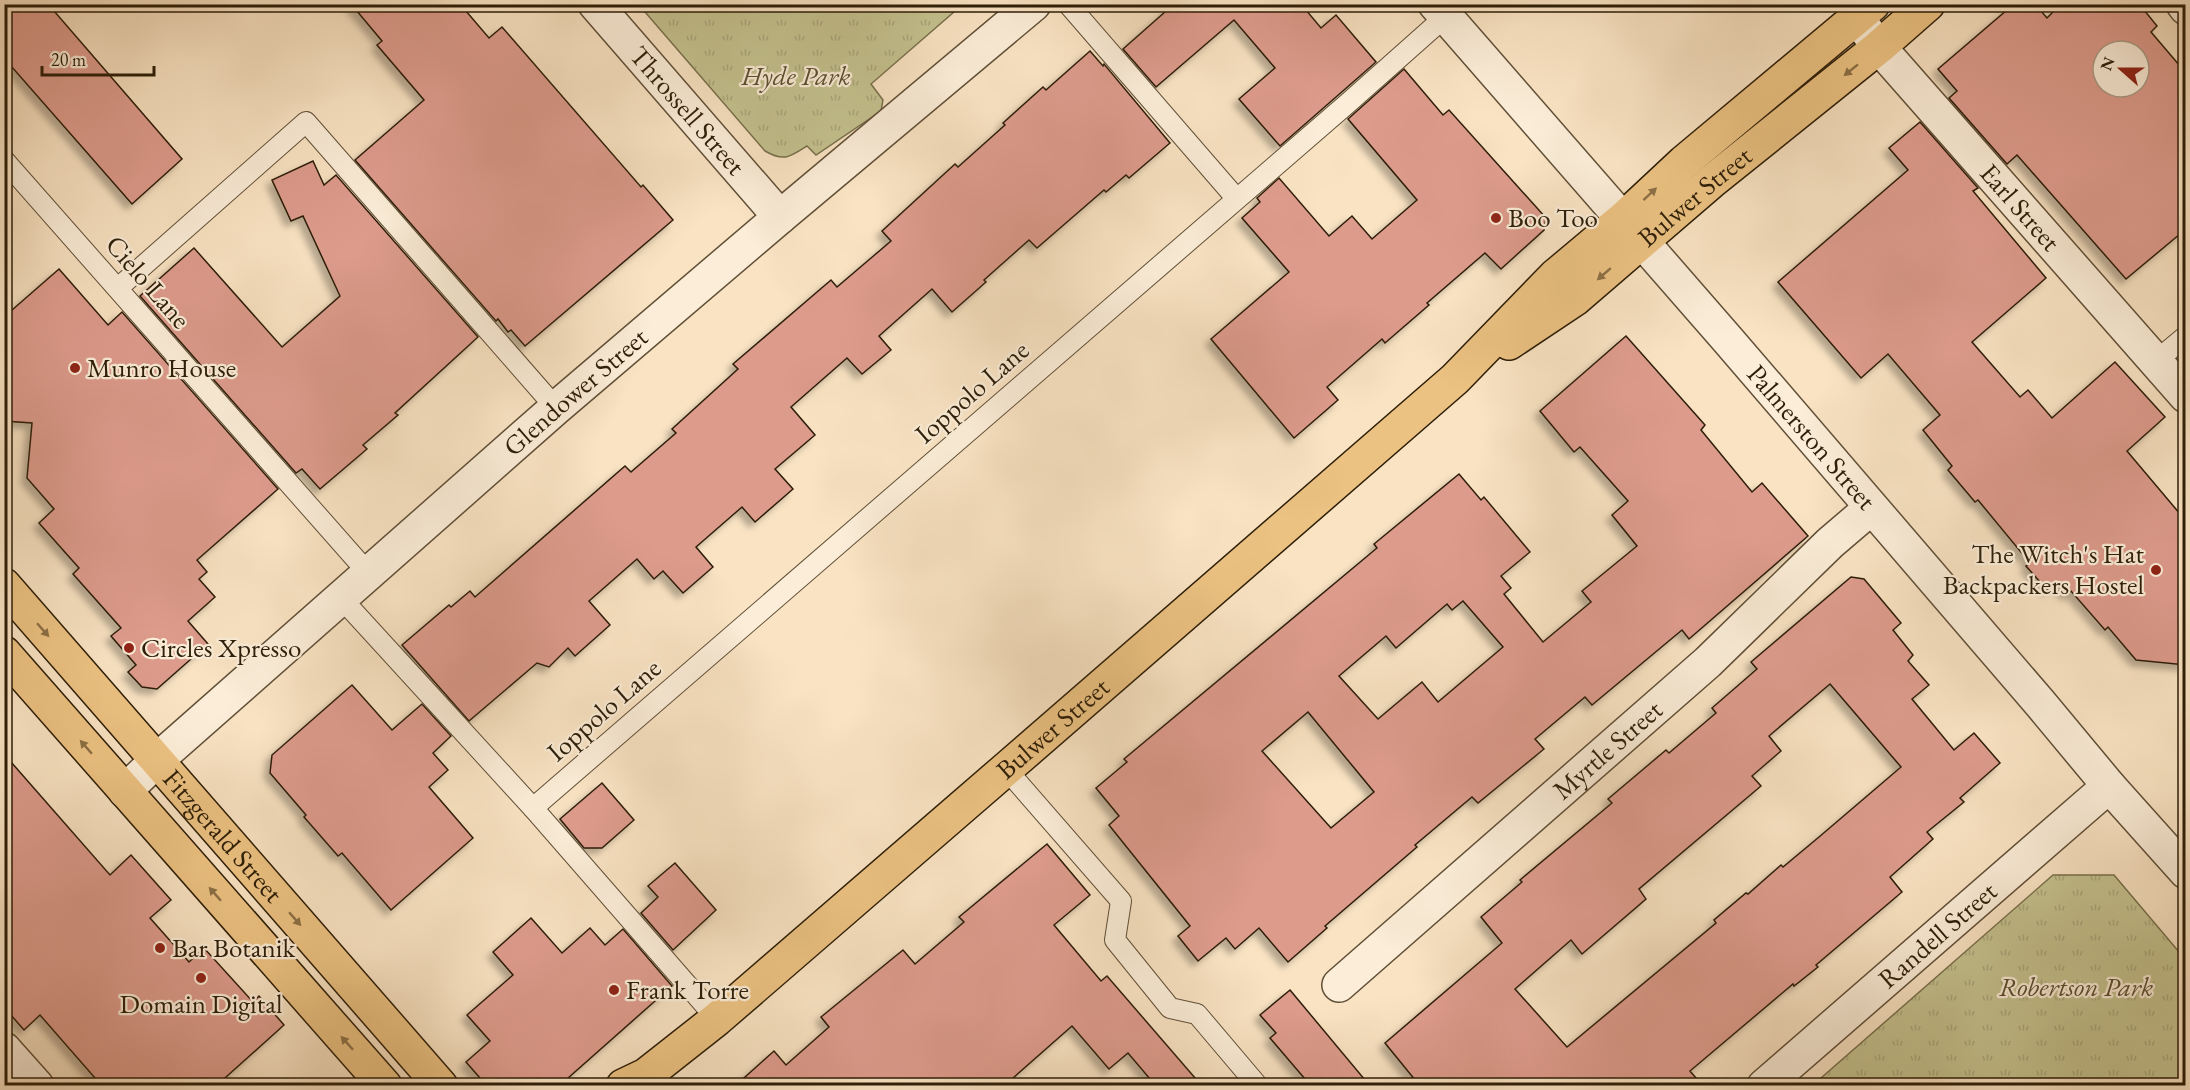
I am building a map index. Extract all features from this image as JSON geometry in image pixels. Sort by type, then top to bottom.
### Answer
[{"type":"main road","name":"Bulwer Street","points":[[636,1082],[717,1019],[1455,379],[1555,276],[1719,176],[1879,47],[1928,4]]},
{"type":"main road","name":"Bulwer Street","points":[[1632,230],[1689,158],[1865,11]]},
{"type":"main road","name":"Fitzgerald Street","points":[[4,585],[441,1086]]},
{"type":"main road","name":"Fitzgerald Street","points":[[4,653],[385,1086]]},
{"type":"street","name":"Throssell Street","points":[[595,4],[780,217]]},
{"type":"street","name":"Glendower Street","points":[[125,791],[157,760],[556,408],[1034,4]]},
{"type":"street","name":"Palmerston Street","points":[[1440,10],[2040,703],[2109,786],[2186,872]]},
{"type":"street","name":"Earl Street","points":[[1865,11],[1879,47],[2186,396]]},
{"type":"street","name":"Myrtle Street","points":[[1339,985],[1708,662],[1830,543],[1871,508]]},
{"type":"street","name":"Randell Street","points":[[1764,1086],[2109,786]]},
{"type":"street","points":[[4,1049],[37,1086]]},
{"type":"lane","points":[[1068,4],[1236,198]]},
{"type":"lane","name":"Ioppolo Lane","points":[[533,808],[1348,103],[1440,10]]},
{"type":"lane","points":[[118,288],[306,122],[556,408]]},
{"type":"lane","name":"Cielo Lane","points":[[4,160],[369,574]]},
{"type":"lane","points":[[2156,361],[2186,336]]},
{"type":"lane","points":[[341,598],[533,808],[717,1019]]},
{"type":"lane","points":[[1006,769],[1121,901],[1115,940],[1128,957],[1170,1008],[1197,1014],[1258,1086]]},
{"type":"green space","name":"Hyde Park","points":[[639,5],[962,5],[871,84],[883,100],[881,111],[816,155],[807,146],[787,157],[782,157],[765,151]]},
{"type":"green space","name":"Robertson Park","points":[[2053,875],[2114,875],[2185,959],[2185,1085],[1813,1085]]},
{"type":"building","points":[[4,4],[48,4],[182,159],[132,204],[4,58]]},
{"type":"building","points":[[351,4],[460,4],[489,38],[502,27],[641,187],[643,185],[673,220],[525,346],[511,330],[508,332],[498,319],[496,321],[355,160],[424,100],[377,45],[382,41]]},
{"type":"building","points":[[1174,4],[1301,4],[1321,28],[1336,15],[1376,62],[1280,146],[1239,99],[1275,68],[1234,20],[1156,87],[1123,49]]},
{"type":"building","points":[[2014,4],[2035,4],[2047,18],[2061,4],[2128,4],[2133,11],[2140,5],[2157,26],[2151,32],[2186,73],[2186,229],[2126,279],[2017,155],[2007,164],[1949,98],[1957,91],[1938,69]]},
{"type":"building","points":[[1090,51],[1103,66],[1104,64],[1170,143],[1129,178],[1126,175],[1106,192],[1104,190],[1037,248],[1029,240],[952,312],[932,289],[879,336],[891,350],[862,374],[847,358],[791,407],[815,435],[775,469],[793,489],[755,522],[742,507],[696,547],[713,567],[683,593],[663,571],[654,579],[637,559],[589,601],[610,625],[575,656],[568,648],[549,667],[537,663],[469,721],[402,645],[449,605],[451,607],[470,591],[475,597],[625,466],[631,472],[676,433],[672,429],[738,369],[733,364],[831,280],[837,287],[891,241],[882,231],[955,164],[958,167],[1005,125],[1003,123],[1043,87],[1046,90]]},
{"type":"building","points":[[1404,69],[1443,115],[1449,110],[1546,218],[1544,230],[1501,269],[1485,253],[1385,343],[1382,339],[1327,387],[1338,400],[1294,438],[1211,339],[1289,272],[1242,218],[1260,202],[1257,198],[1279,178],[1329,236],[1352,216],[1372,239],[1417,200],[1348,119]]},
{"type":"building","points":[[1920,122],[1978,188],[1973,191],[2046,278],[1972,342],[2020,397],[2028,390],[2052,418],[2115,362],[2165,417],[2127,451],[2186,521],[2186,665],[2136,660],[2108,627],[2105,630],[2071,591],[2067,595],[2057,582],[2047,590],[2026,566],[2030,563],[1978,500],[1975,502],[1948,470],[1952,466],[1923,430],[1940,415],[1888,354],[1861,378],[1778,282],[1908,170],[1889,148]]},
{"type":"building","points":[[313,161],[324,185],[336,175],[478,337],[395,413],[398,415],[363,445],[367,449],[320,489],[302,469],[296,473],[140,296],[194,248],[282,347],[340,296],[303,216],[291,221],[272,180]]},
{"type":"building","points":[[59,269],[108,325],[122,312],[278,489],[197,560],[207,572],[199,579],[215,597],[188,621],[208,644],[157,689],[142,687],[128,672],[136,665],[111,636],[121,628],[73,574],[79,568],[39,523],[54,509],[27,478],[32,423],[4,421],[4,317]]},
{"type":"building","points":[[1626,336],[1705,425],[1701,430],[1752,492],[1762,483],[1808,536],[1689,639],[1682,630],[1592,705],[1585,697],[1535,739],[1544,749],[1478,803],[1472,797],[1415,845],[1417,847],[1325,926],[1327,928],[1288,962],[1259,928],[1235,949],[1226,938],[1198,961],[1178,936],[1190,926],[1109,825],[1119,816],[1096,788],[1127,762],[1124,759],[1377,548],[1374,544],[1459,474],[1481,500],[1484,497],[1530,552],[1501,576],[1511,588],[1504,594],[1543,642],[1591,602],[1582,591],[1637,546],[1612,515],[1628,501],[1580,447],[1574,452],[1540,411]],"holes":[[[1463,601],[1503,647],[1438,702],[1422,682],[1378,719],[1339,676],[1386,636],[1396,648],[1447,604],[1452,610]],[[1308,712],[1374,792],[1331,828],[1262,751]]]},
{"type":"building","points":[[1851,577],[1864,579],[1901,623],[1893,630],[1913,655],[1908,661],[1929,685],[1912,699],[1954,750],[1974,733],[2000,763],[1960,798],[1964,802],[1927,832],[1933,839],[1890,877],[1902,892],[1816,965],[1818,967],[1794,986],[1793,984],[1690,1071],[1703,1086],[1420,1086],[1385,1043],[1502,943],[1481,917],[1522,882],[1520,880],[1612,803],[1608,799],[1666,750],[1669,753],[1716,713],[1712,708],[1757,669],[1751,662]],"holes":[[[1830,684],[1901,767],[1783,867],[1781,865],[1748,894],[1746,893],[1714,920],[1716,923],[1567,1047],[1515,989],[1571,940],[1582,954],[1646,899],[1639,889],[1761,786],[1752,776],[1781,751],[1769,736]]]},
{"type":"building","points":[[352,685],[392,730],[422,704],[451,736],[433,753],[448,770],[429,787],[473,838],[391,910],[342,853],[338,856],[270,773],[272,755]]},
{"type":"building","points":[[4,754],[110,875],[131,855],[171,900],[150,918],[189,962],[204,948],[253,1002],[259,996],[284,1025],[216,1086],[102,1086],[40,1015],[24,1030],[4,1007]]},
{"type":"building","points":[[602,783],[634,820],[602,848],[584,848],[560,819]]},
{"type":"building","points":[[1047,844],[1090,895],[1054,925],[1101,981],[1107,976],[1202,1086],[1156,1086],[1128,1053],[1109,1069],[1072,1026],[1004,1086],[735,1086],[774,1051],[786,1065],[829,1027],[821,1017],[903,950],[915,964],[964,922],[959,917]]},
{"type":"building","points":[[675,863],[716,910],[673,950],[641,913],[658,897],[648,886]]},
{"type":"building","points":[[531,918],[562,953],[590,928],[605,945],[623,929],[672,986],[559,1086],[487,1086],[466,1062],[490,1041],[467,1015],[513,975],[493,952]]},
{"type":"building","points":[[1290,990],[1370,1086],[1311,1086],[1270,1038],[1276,1033],[1260,1015]]},
{"type":"place","name":"Boo Too","points":[[1496,218]]},
{"type":"place","name":"Munro House","points":[[75,368]]},
{"type":"place","name":"The Witch's Hat Backpackers Hostel","points":[[2156,570]]},
{"type":"place","name":"Circles Xpresso","points":[[129,648]]},
{"type":"place","name":"Bar Botanik","points":[[160,948]]},
{"type":"place","name":"Domain Digital","points":[[201,978]]},
{"type":"place","name":"Frank Torre","points":[[614,990]]}]
